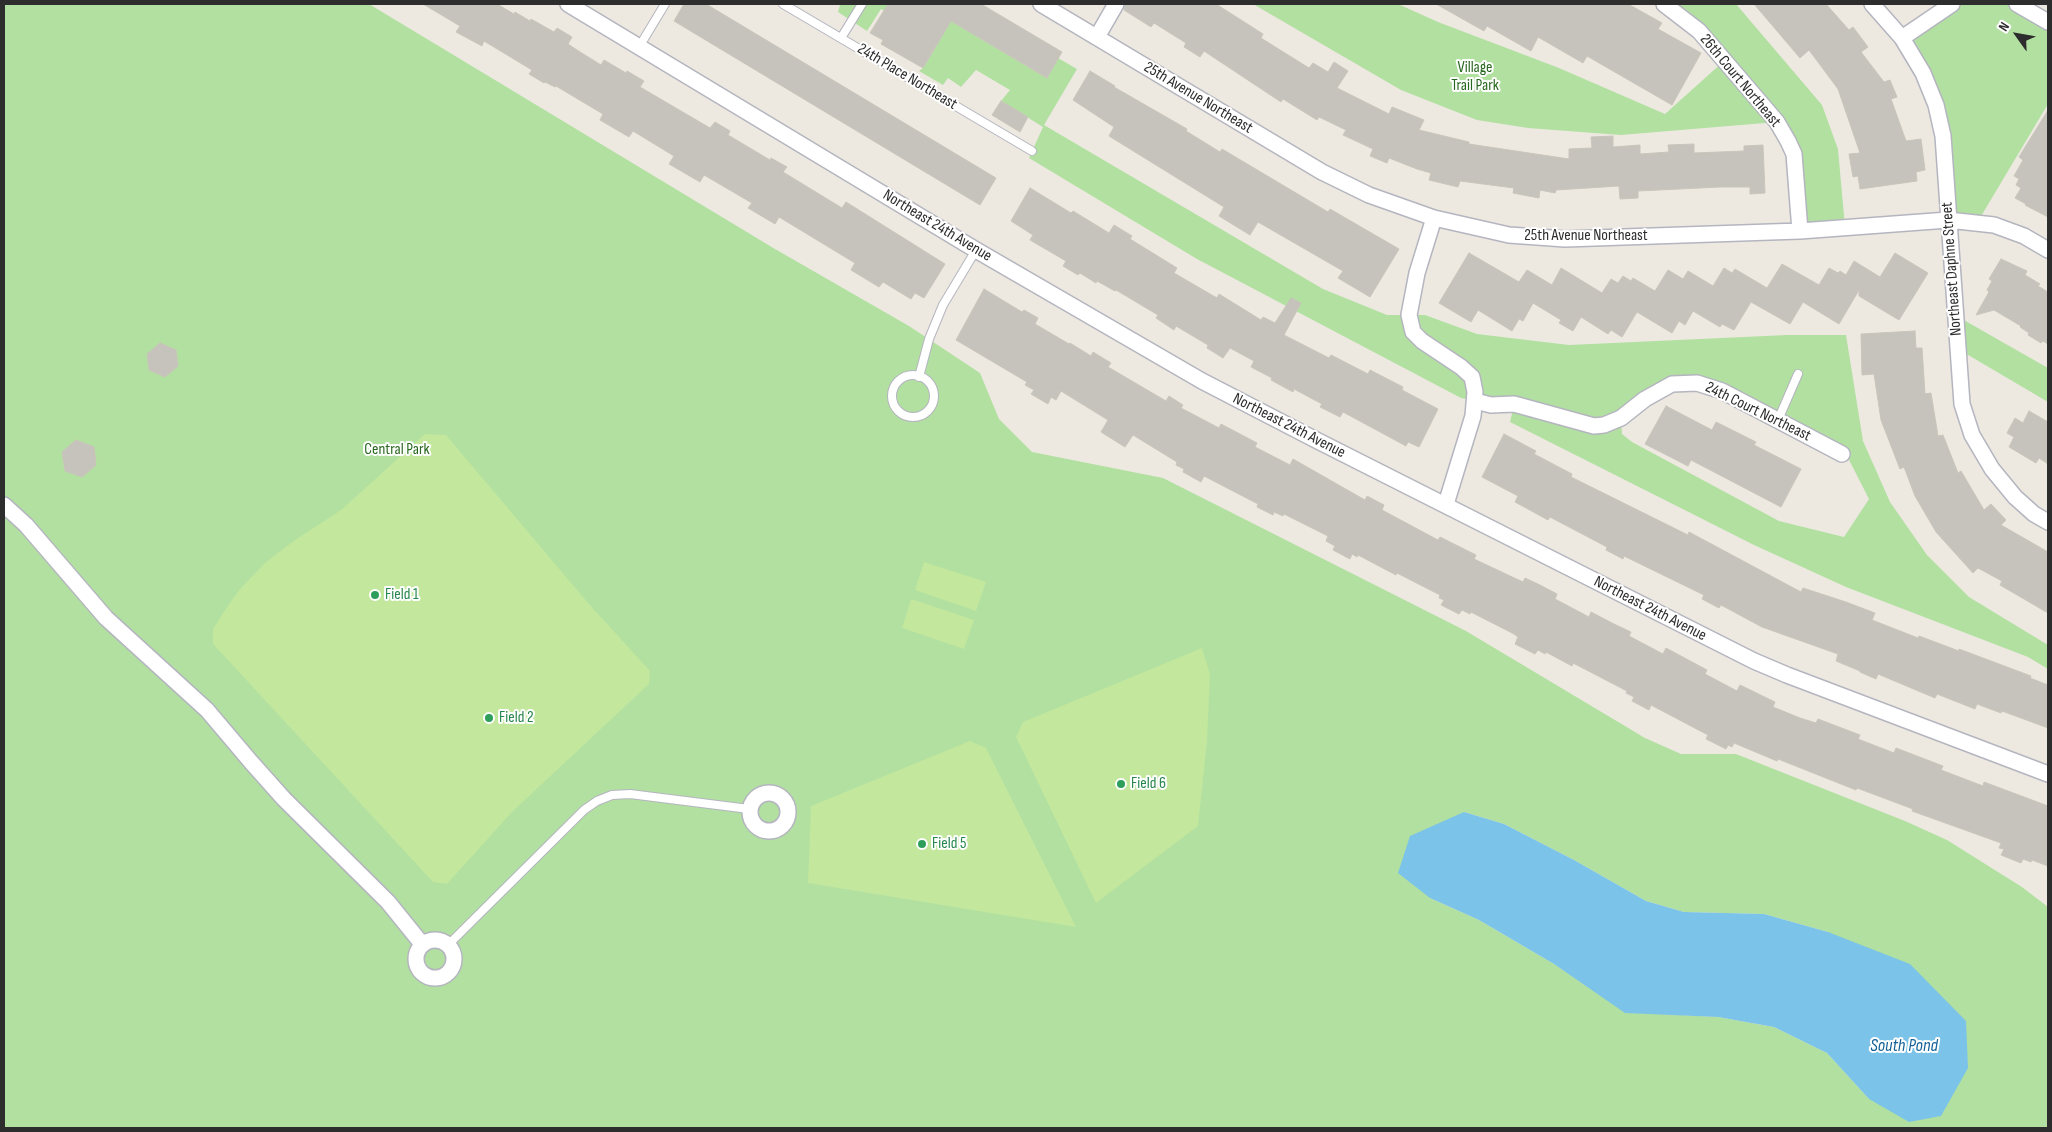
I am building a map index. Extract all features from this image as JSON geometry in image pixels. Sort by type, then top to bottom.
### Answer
[{"type":"street","name":"Northeast 24th Avenue","points":[[568,4],[976,250],[1202,381],[1754,661],[2048,774]]},
{"type":"street","name":"25th Avenue Northeast","points":[[1042,4],[1322,172],[1369,195],[1434,218],[1509,235],[1566,239],[1800,231],[1948,220],[1994,225],[2024,236],[2048,250]]},
{"type":"street","points":[[1097,37],[1116,4]]},
{"type":"street","name":"26th Court Northeast","points":[[1664,4],[1699,32],[1777,122],[1785,135],[1794,154],[1800,231]]},
{"type":"street","name":"Northeast Daphne Street","points":[[1872,4],[1902,38],[1923,73],[1936,105],[1942,128],[1962,404],[1972,435],[1992,470],[2015,497],[2034,514],[2048,522]]},
{"type":"street","points":[[1902,38],[1952,4]]},
{"type":"street","points":[[2017,4],[2048,22]]},
{"type":"street","points":[[1434,218],[1417,273],[1409,315],[1414,332],[1422,342],[1472,376],[1475,392],[1473,416],[1446,504]]},
{"type":"street","name":"24th Court Northeast","points":[[1475,401],[1491,404],[1514,404],[1594,426],[1604,425],[1621,418],[1645,399],[1672,384],[1697,382],[1722,391],[1842,454]]},
{"type":"street","points":[[4,505],[26,525],[106,618],[207,710],[284,798],[388,902],[422,944]]},
{"type":"street","points":[[439,940],[448,945],[453,952],[453,965],[446,975],[433,978],[421,973],[415,962],[415,956],[422,944],[439,940]]},
{"type":"lane","points":[[639,47],[665,4]]},
{"type":"lane","name":"24th Place Northeast","points":[[783,4],[1032,151]]},
{"type":"lane","points":[[841,38],[862,4]]},
{"type":"lane","points":[[919,377],[929,339],[943,304],[976,250]]},
{"type":"lane","points":[[1778,420],[1798,374]]},
{"type":"lane","points":[[913,376],[919,377],[930,386],[933,392],[931,406],[920,416],[906,416],[900,413],[893,403],[893,390],[901,379],[913,376]]},
{"type":"lane","points":[[448,945],[584,810],[597,801],[612,795],[630,794],[750,809]]},
{"type":"green space","name":"Central Park","points":[[4,4],[369,4],[775,249],[909,326],[980,373],[999,419],[1032,452],[1163,478],[1466,631],[1645,738],[1681,754],[1736,754],[1905,821],[1947,840],[2022,887],[2048,907],[2048,1128],[4,1128]],"holes":[[[1464,812],[1504,824],[1574,860],[1646,901],[1684,912],[1764,914],[1828,932],[1869,1099],[1827,1053],[1774,1027],[1718,1017],[1625,1012],[1554,964],[1479,920],[1430,898]]]},
{"type":"green space","points":[[923,4],[1047,78],[1058,58],[1077,69],[1044,125],[1323,289],[1387,315],[1425,315],[1477,334],[1569,345],[1787,335],[1846,335],[1863,441],[1890,502],[1927,555],[1969,597],[2048,645],[2048,669],[2028,657],[1846,587],[1754,545],[1510,422],[1514,405],[1461,398],[1197,259],[1029,158],[1043,127],[1001,101],[1010,90],[976,70],[961,87],[948,78],[943,85],[919,71],[923,68],[938,43],[881,9],[867,31],[838,12],[840,5]],"holes":[[[1685,383],[1845,452],[1869,499],[1844,537],[1779,521],[1632,442],[1622,434],[1621,418]]]},
{"type":"green space","name":"Village Trail Park","points":[[1253,4],[1398,4],[1438,22],[1559,68],[1665,114],[1724,61],[1664,4],[1736,4],[1822,105],[1838,149],[1845,227],[1800,231],[1794,154],[1777,122],[1621,135],[1528,128],[1477,120],[1401,90]]},
{"type":"green space","points":[[1952,4],[2017,4],[2048,22],[2048,104],[1977,223],[1948,220],[1943,136],[1902,38]]},
{"type":"green space","points":[[1955,315],[2048,368],[2048,402],[1958,349]]},
{"type":"green space","points":[[425,434],[446,435],[589,604],[650,671],[649,684],[512,812],[447,884],[433,882],[213,644],[213,629],[225,610],[240,589],[266,562],[295,540],[341,510]]},
{"type":"green space","points":[[924,562],[986,582],[976,611],[915,590]]},
{"type":"green space","points":[[911,599],[974,620],[964,649],[902,628]]},
{"type":"green space","name":"Field 6","points":[[1202,648],[1210,674],[1207,741],[1198,826],[1096,903],[1016,737],[1023,722]]},
{"type":"green space","name":"Field 5","points":[[970,741],[986,748],[1076,927],[808,883],[811,806]]},
{"type":"water","name":"South Pond","points":[[1464,812],[1504,824],[1574,860],[1646,901],[1684,912],[1764,914],[1828,932],[1910,964],[1966,1021],[1968,1068],[1941,1116],[1909,1122],[1869,1099],[1827,1053],[1774,1027],[1718,1017],[1625,1013],[1554,964],[1479,920],[1430,898],[1398,873],[1410,836]]},
{"type":"building","points":[[423,4],[497,4],[514,14],[515,12],[530,21],[531,19],[554,32],[557,28],[572,37],[568,44],[601,65],[604,60],[626,73],[627,71],[644,81],[640,87],[710,128],[715,122],[730,131],[728,135],[770,160],[771,158],[787,167],[783,172],[842,208],[846,202],[945,264],[924,298],[915,293],[911,299],[883,282],[879,287],[851,270],[855,263],[779,217],[775,224],[748,208],[752,203],[704,175],[700,182],[669,164],[674,156],[633,131],[629,137],[600,120],[603,114],[556,86],[544,83],[529,74],[532,70],[484,41],[482,46],[456,32],[460,26]]},
{"type":"building","points":[[684,4],[706,4],[996,178],[980,205],[674,21]]},
{"type":"building","points":[[888,4],[981,4],[1062,52],[1047,78],[951,21],[923,68],[881,44],[883,40],[870,33]]},
{"type":"building","points":[[1125,4],[1216,4],[1263,34],[1261,38],[1309,68],[1313,63],[1328,72],[1334,62],[1348,71],[1337,88],[1389,114],[1392,107],[1424,120],[1419,130],[1469,142],[1469,144],[1569,159],[1569,149],[1592,148],[1591,137],[1613,136],[1613,147],[1640,145],[1640,154],[1669,152],[1668,145],[1694,144],[1694,153],[1744,151],[1744,146],[1763,145],[1765,193],[1750,194],[1750,187],[1720,187],[1638,191],[1638,198],[1620,199],[1619,186],[1556,190],[1555,193],[1540,190],[1539,198],[1513,193],[1514,188],[1460,181],[1458,187],[1429,180],[1431,173],[1389,158],[1387,163],[1370,156],[1373,149],[1343,135],[1346,130],[1319,117],[1317,120],[1283,99],[1281,102],[1204,51],[1200,57],[1184,47],[1186,43],[1154,23],[1151,27],[1124,10]]},
{"type":"building","points":[[1436,4],[1628,4],[1662,23],[1658,29],[1701,53],[1672,105],[1587,56],[1583,63],[1538,37],[1531,51],[1487,26],[1484,31]]},
{"type":"building","points":[[1754,4],[1826,4],[1849,30],[1853,27],[1868,47],[1861,52],[1884,82],[1890,80],[1897,97],[1891,99],[1906,141],[1921,139],[1925,170],[1916,172],[1917,181],[1860,189],[1858,176],[1853,177],[1849,154],[1860,153],[1838,89],[1809,50],[1800,58]]},
{"type":"building","points":[[1090,71],[1187,129],[1186,131],[1220,152],[1222,149],[1328,212],[1330,209],[1399,249],[1370,297],[1338,278],[1343,271],[1258,222],[1250,235],[1219,216],[1224,207],[1109,136],[1114,127],[1073,100]]},
{"type":"building","points":[[1001,101],[1028,117],[1020,132],[992,115]]},
{"type":"building","points":[[2048,110],[2048,217],[2015,198],[2021,188],[2016,185],[2019,179],[2014,176],[2023,160],[2019,157]]},
{"type":"building","points":[[1030,188],[1109,233],[1114,225],[1132,236],[1130,239],[1177,268],[1174,273],[1217,298],[1219,294],[1261,320],[1263,317],[1275,323],[1291,298],[1301,303],[1284,335],[1329,358],[1331,355],[1368,374],[1370,370],[1403,387],[1402,390],[1438,409],[1419,447],[1408,442],[1406,446],[1343,412],[1340,417],[1320,407],[1322,404],[1294,389],[1293,392],[1251,367],[1254,361],[1230,348],[1223,358],[1207,348],[1208,345],[1176,326],[1174,330],[1156,318],[1158,315],[1116,290],[1097,281],[1096,283],[1080,273],[1078,275],[1063,266],[1066,261],[1030,240],[1033,235],[1011,221]]},
{"type":"building","points":[[1469,253],[1519,282],[1527,270],[1552,285],[1561,268],[1602,293],[1611,279],[1618,283],[1623,276],[1631,281],[1633,278],[1655,291],[1668,270],[1683,279],[1688,271],[1713,286],[1724,268],[1732,273],[1735,269],[1767,288],[1782,264],[1819,285],[1829,268],[1846,275],[1854,261],[1880,277],[1895,253],[1928,273],[1899,320],[1859,296],[1859,290],[1839,324],[1803,302],[1790,324],[1751,302],[1734,330],[1722,324],[1720,327],[1693,311],[1685,325],[1679,321],[1672,333],[1637,312],[1622,337],[1611,330],[1608,334],[1581,317],[1573,331],[1559,323],[1561,320],[1533,303],[1523,321],[1519,319],[1512,331],[1478,310],[1471,322],[1439,303]]},
{"type":"building","points":[[2001,259],[2027,271],[2025,275],[2040,284],[2038,286],[2048,292],[2048,344],[2043,341],[2041,343],[2028,335],[2029,333],[2021,326],[1994,310],[1976,315],[1989,292],[1987,290],[1992,281],[1989,279]]},
{"type":"building","points":[[984,289],[1022,312],[1024,310],[1038,318],[1035,324],[1091,356],[1093,352],[1111,363],[1108,367],[1166,401],[1169,396],[1183,405],[1181,408],[1219,428],[1221,424],[1257,443],[1255,447],[1290,465],[1293,459],[1365,500],[1367,496],[1384,505],[1382,510],[1438,540],[1440,537],[1476,555],[1474,559],[1523,582],[1525,578],[1540,585],[1557,594],[1555,599],[1589,617],[1591,612],[1631,632],[1629,636],[1663,654],[1666,648],[1707,670],[1705,674],[1737,691],[1740,685],[1775,702],[1773,707],[1800,718],[1816,723],[1818,719],[1860,735],[1858,739],[1894,753],[1896,748],[1943,766],[1941,770],[1983,786],[1984,782],[2048,806],[2048,866],[2023,859],[2021,863],[2001,855],[2004,849],[1999,848],[2001,843],[1912,811],[1913,809],[1857,788],[1856,790],[1778,759],[1777,761],[1734,743],[1732,747],[1728,745],[1726,749],[1706,739],[1708,735],[1651,705],[1649,710],[1632,701],[1634,697],[1626,693],[1627,691],[1573,663],[1572,666],[1546,652],[1545,654],[1538,650],[1535,654],[1515,644],[1518,637],[1514,634],[1471,612],[1470,614],[1462,610],[1459,614],[1441,605],[1444,600],[1439,598],[1440,595],[1397,573],[1396,575],[1358,555],[1357,557],[1352,554],[1350,559],[1333,550],[1335,546],[1326,541],[1328,536],[1284,514],[1283,516],[1274,512],[1273,515],[1257,507],[1258,504],[1204,476],[1201,482],[1183,472],[1184,469],[1176,465],[1177,462],[1133,435],[1125,447],[1101,432],[1108,420],[1061,391],[1056,400],[1051,397],[1048,404],[1031,394],[1034,390],[1025,385],[1027,382],[956,340]]},
{"type":"building","points":[[1915,331],[1916,348],[1922,348],[1925,394],[1931,393],[1938,436],[1943,435],[1958,473],[1961,471],[1984,510],[1991,504],[2006,520],[2001,525],[2048,552],[2048,613],[2000,585],[2002,581],[1978,568],[1973,573],[1936,532],[1915,496],[1904,467],[1900,469],[1881,420],[1874,374],[1862,375],[1861,334]]},
{"type":"building","points":[[160,343],[176,350],[178,366],[165,377],[149,370],[147,354]]},
{"type":"building","points":[[1666,406],[1712,430],[1716,422],[1756,442],[1754,445],[1801,469],[1781,507],[1691,460],[1688,466],[1645,444]]},
{"type":"building","points":[[2029,411],[2048,422],[2048,464],[2039,458],[2036,463],[2009,447],[2014,437],[2007,433],[2015,418],[2023,423]]},
{"type":"building","points":[[1504,434],[1536,451],[1534,454],[1572,474],[1571,477],[1688,535],[1689,532],[1801,592],[1803,588],[1846,602],[1875,613],[1872,620],[1918,638],[1919,636],[1959,651],[1959,649],[2031,676],[2030,678],[2048,685],[2048,728],[1977,704],[1975,709],[1937,694],[1935,698],[1878,674],[1876,679],[1836,661],[1838,654],[1762,627],[1721,605],[1719,608],[1702,599],[1704,595],[1624,556],[1623,559],[1606,550],[1607,547],[1550,517],[1548,520],[1515,502],[1518,496],[1482,477]]},
{"type":"building","points":[[76,440],[94,447],[96,465],[82,477],[65,471],[62,452]]},
{"type":"place","name":"Field 1","points":[[375,595]]},
{"type":"place","name":"Field 2","points":[[489,718]]},
{"type":"place","name":"Field 6","points":[[1121,784]]},
{"type":"place","name":"Field 5","points":[[922,844]]}]
